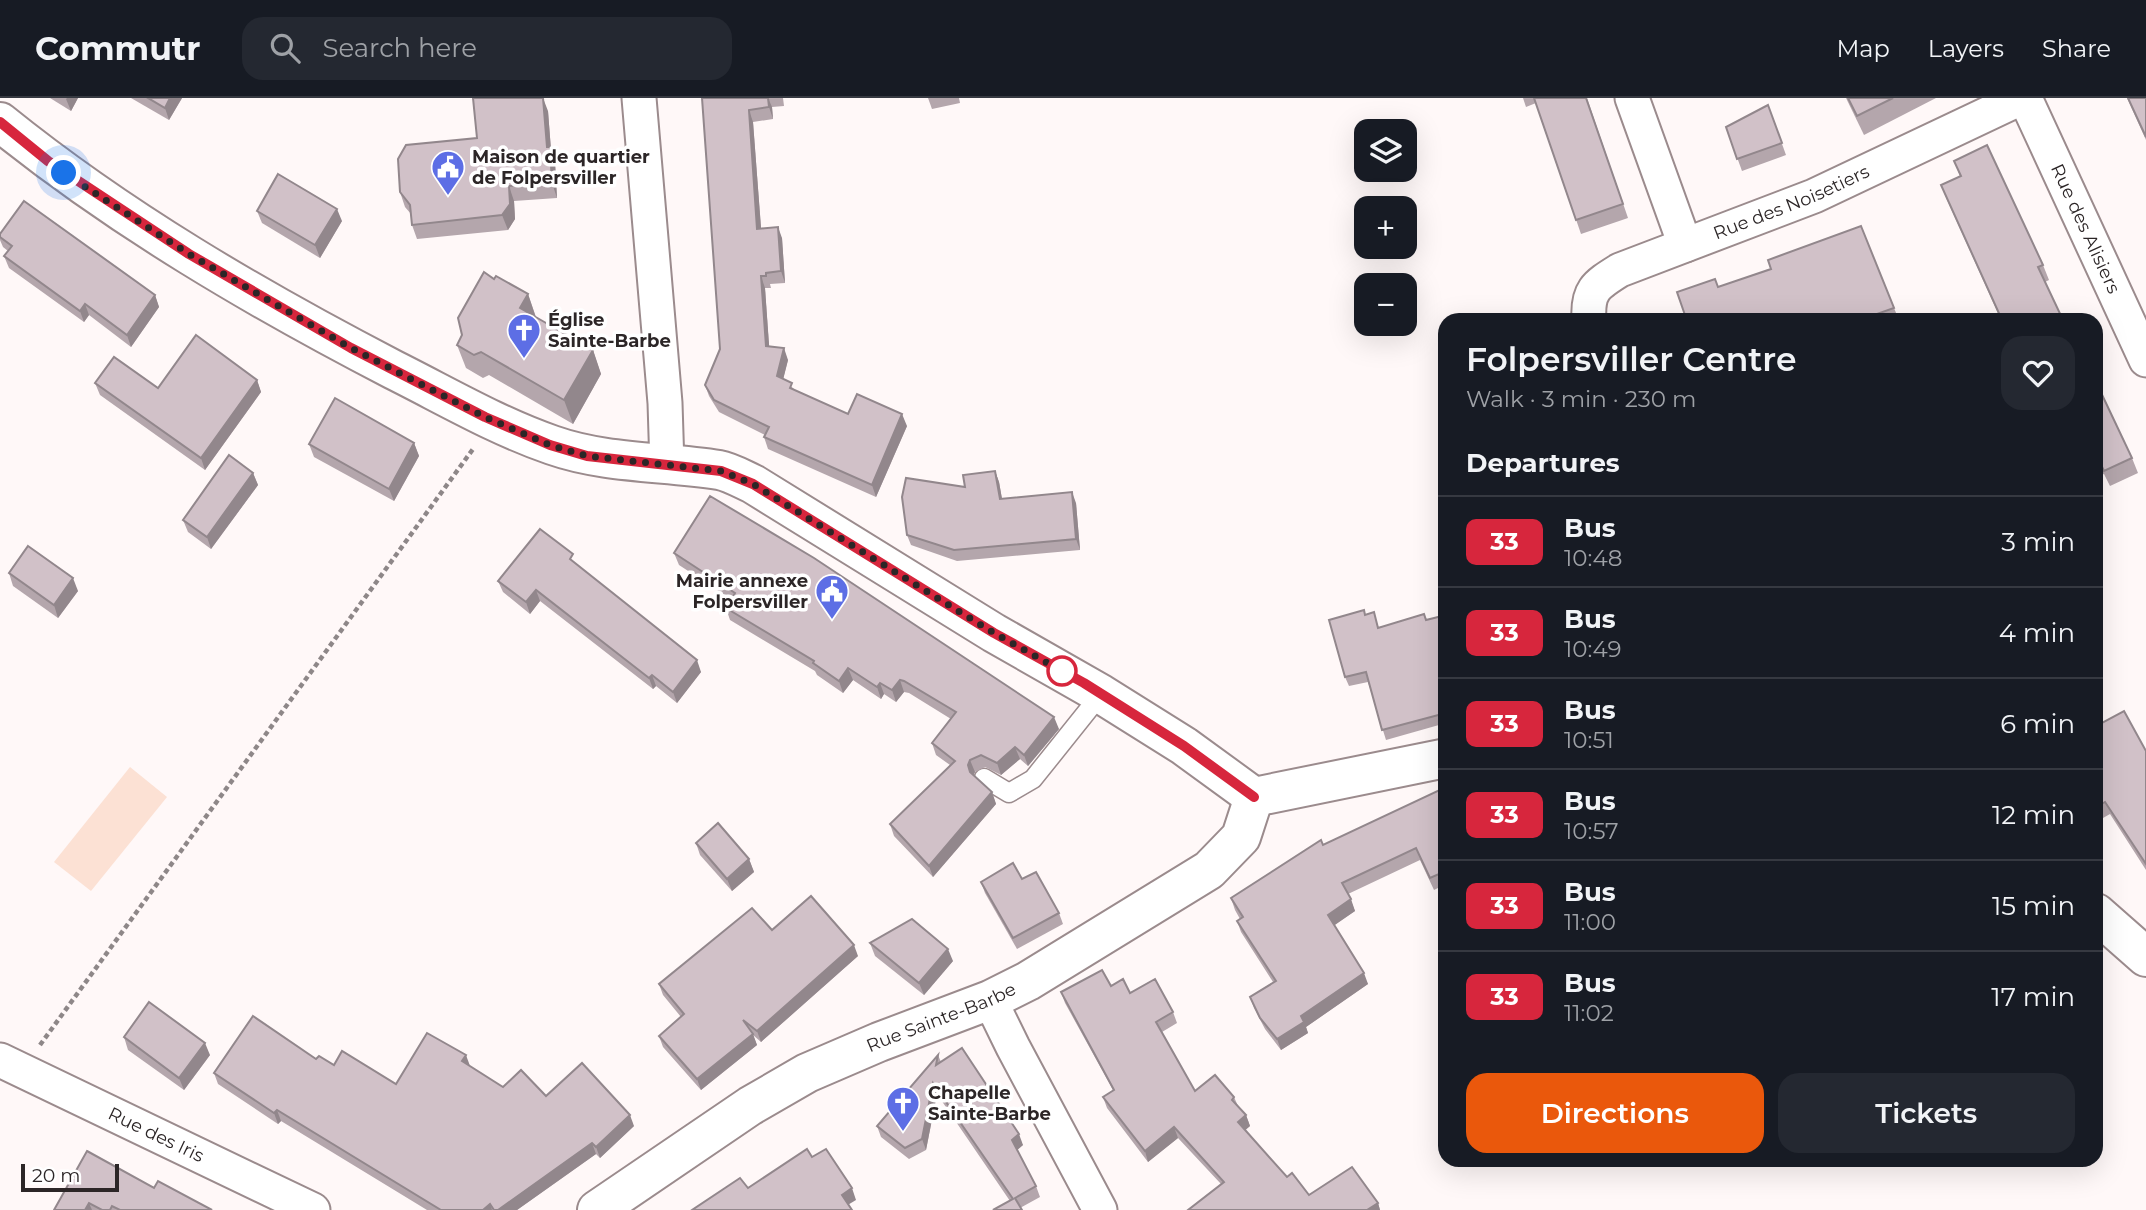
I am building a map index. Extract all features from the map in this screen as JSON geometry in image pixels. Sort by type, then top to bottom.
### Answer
[{"type":"street","points":[[639,98],[665,402],[667,466]]},
{"type":"street","points":[[1632,98],[1685,245]]},
{"type":"street","name":"Rue des Noisetiers","points":[[1588,313],[1587,301],[1599,283],[1620,270],[1814,196],[2023,98]]},
{"type":"street","name":"Rue des Alisiers","points":[[2023,98],[2146,360]]},
{"type":"street","points":[[0,122],[48,161],[189,254],[351,348],[494,420],[550,445],[587,456],[721,471],[753,484],[994,633],[1101,694],[1184,746],[1254,797],[1438,760]]},
{"type":"street","name":"Rue Sainte-Barbe","points":[[597,1210],[750,1106],[807,1073],[879,1042],[990,1000],[1061,962],[1209,870],[1241,837],[1254,797]]},
{"type":"street","points":[[2103,919],[2146,957]]},
{"type":"street","points":[[990,1000],[1100,1210]]},
{"type":"street","name":"Rue des Iris","points":[[11,1065],[313,1210]]},
{"type":"lane","points":[[984,778],[1009,793],[1033,779],[1101,694]]},
{"type":"path","points":[[11,1065],[494,420]]},
{"type":"shaded area","points":[[130,767],[167,797],[91,891],[54,862]]},
{"type":"building","points":[[148,98],[170,98],[165,108]]},
{"type":"building","points":[[473,98],[543,98],[552,183],[509,186],[510,204],[502,215],[412,225],[410,205],[400,192],[398,159],[406,145],[477,138]]},
{"type":"building","points":[[702,98],[768,98],[769,107],[749,110],[757,229],[778,227],[781,271],[761,276],[766,346],[784,348],[777,376],[792,383],[790,388],[848,414],[857,394],[902,414],[872,485],[764,437],[769,427],[714,400],[705,385],[720,349]]},
{"type":"building","points":[[1534,98],[1586,98],[1623,204],[1576,220]]},
{"type":"building","points":[[1848,98],[1893,98],[1857,116]]},
{"type":"building","points":[[2128,98],[2146,98],[2146,137]]},
{"type":"building","points":[[1768,105],[1782,143],[1737,159],[1726,127]]},
{"type":"building","points":[[1987,145],[2043,265],[2038,267],[2060,313],[1999,313],[1941,185],[1961,176],[1954,161]]},
{"type":"building","points":[[278,174],[337,209],[315,245],[257,211]]},
{"type":"building","points":[[24,201],[155,295],[127,335],[85,304],[80,311],[4,256],[12,246],[0,237],[0,234]]},
{"type":"building","points":[[1861,226],[1894,308],[1880,313],[1684,313],[1677,292],[1715,279],[1718,287],[1771,269],[1768,260]]},
{"type":"building","name":"Église Sainte-Barbe","points":[[484,272],[528,294],[520,308],[593,350],[564,400],[481,352],[474,355],[457,345],[462,335],[458,318]]},
{"type":"building","points":[[196,335],[257,380],[201,458],[95,383],[114,357],[158,388]]},
{"type":"building","points":[[2103,397],[2132,458],[2104,471],[2103,469]]},
{"type":"building","points":[[335,398],[414,443],[389,489],[309,444]]},
{"type":"building","points":[[229,455],[253,473],[207,537],[183,520]]},
{"type":"building","points":[[995,471],[1000,499],[1072,492],[1076,539],[954,550],[907,535],[902,497],[906,478],[965,487],[963,475]]},
{"type":"building","points":[[710,496],[814,558],[1054,717],[1024,755],[1015,747],[997,763],[981,755],[970,760],[970,772],[992,792],[929,866],[890,824],[955,761],[932,743],[956,712],[904,681],[900,680],[892,690],[880,683],[877,687],[848,668],[839,681],[813,663],[814,661],[726,608],[735,593],[674,553]]},
{"type":"building","points":[[540,529],[573,554],[570,559],[697,660],[673,692],[652,675],[649,678],[536,590],[526,602],[498,581]]},
{"type":"building","points":[[28,546],[73,578],[54,605],[9,573]]},
{"type":"building","points":[[1364,610],[1365,615],[1374,612],[1378,628],[1424,614],[1426,620],[1438,617],[1438,715],[1382,730],[1366,672],[1345,677],[1329,620]]},
{"type":"building","points":[[2124,711],[2146,751],[2146,864],[2105,802],[2103,803],[2103,722]]},
{"type":"building","points":[[1438,791],[1438,874],[1430,878],[1416,848],[1342,883],[1351,899],[1328,915],[1364,973],[1301,1016],[1304,1022],[1277,1039],[1260,1018],[1250,997],[1276,981],[1237,921],[1243,917],[1231,898],[1321,840],[1323,845]]},
{"type":"building","points":[[718,823],[749,859],[727,879],[696,843]]},
{"type":"building","points":[[1013,863],[1022,879],[1036,872],[1059,913],[1013,938],[981,882]]},
{"type":"building","points":[[811,896],[854,945],[757,1031],[743,1020],[753,1034],[697,1079],[659,1036],[684,1014],[659,984],[752,908],[772,930]]},
{"type":"building","points":[[912,919],[948,949],[919,983],[870,943]]},
{"type":"building","points":[[1102,970],[1111,986],[1123,979],[1130,993],[1155,979],[1173,1012],[1156,1022],[1195,1091],[1215,1075],[1246,1115],[1238,1122],[1287,1177],[1292,1173],[1309,1195],[1352,1167],[1378,1203],[1367,1210],[1188,1210],[1224,1182],[1174,1127],[1145,1151],[1103,1097],[1114,1090],[1061,992]]},
{"type":"building","points":[[149,1002],[205,1043],[179,1078],[124,1037]]},
{"type":"building","points":[[253,1016],[316,1059],[319,1056],[334,1065],[342,1051],[396,1084],[427,1033],[466,1055],[462,1061],[503,1087],[521,1070],[546,1096],[582,1063],[630,1115],[596,1147],[592,1143],[498,1210],[494,1210],[490,1204],[483,1210],[441,1210],[277,1110],[274,1113],[214,1073]]},
{"type":"building","points":[[962,1048],[1019,1134],[1012,1140],[1036,1186],[1015,1198],[1022,1210],[993,1210],[1013,1199],[933,1083],[922,1139],[905,1148],[877,1126],[938,1055],[936,1065]]},
{"type":"building","points":[[807,1149],[812,1157],[826,1149],[852,1188],[842,1195],[852,1210],[692,1210],[740,1178],[748,1188]]},
{"type":"building","points":[[87,1151],[154,1188],[158,1181],[212,1210],[120,1210],[112,1206],[110,1210],[102,1210],[89,1203],[85,1210],[54,1210]]},
{"type":"bus line","name":"33","points":[[0,122],[48,161],[189,254],[351,348],[485,417],[550,445],[587,456],[721,471],[753,484],[994,633],[1084,683],[1184,746],[1254,797]]},
{"type":"place","name":"Maison de quartier de Folpersviller","points":[[448,197]]},
{"type":"place","name":"Église Sainte-Barbe","points":[[524,360]]},
{"type":"place","name":"Mairie annexe Folpersviller","points":[[832,621]]},
{"type":"place","name":"Chapelle Sainte-Barbe","points":[[903,1133]]},
{"type":"route","points":[[64,173],[189,254],[351,348],[485,417],[550,445],[587,456],[721,471],[753,484],[994,633],[1062,671]]}]
